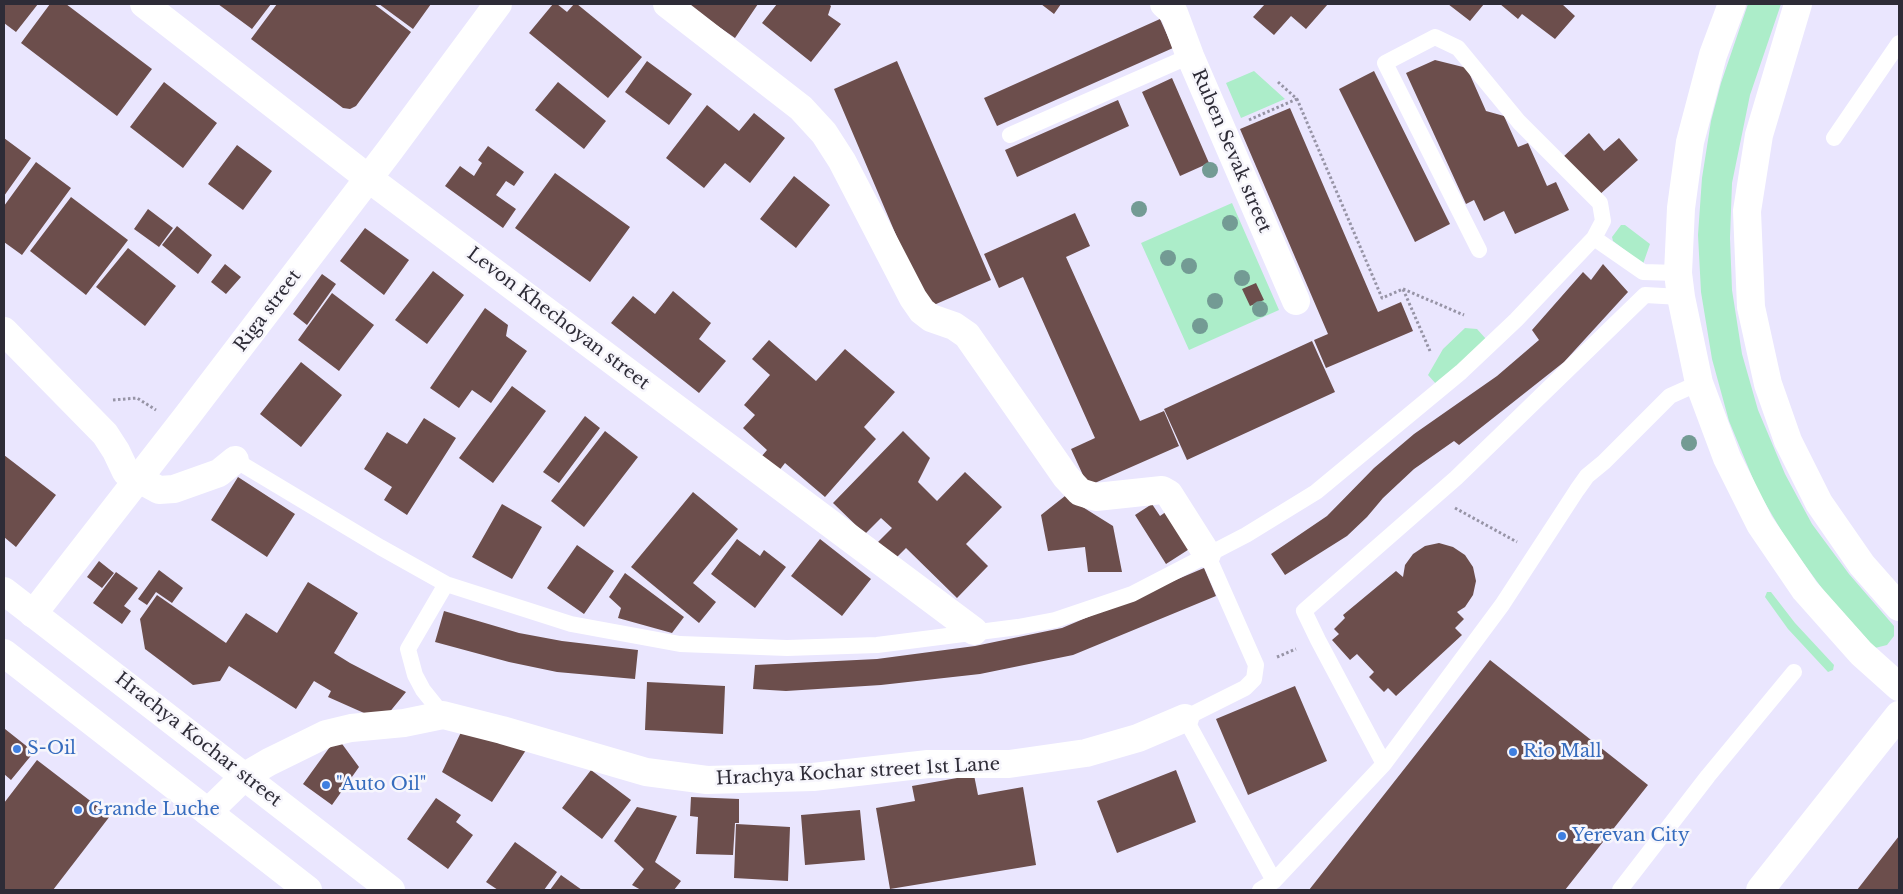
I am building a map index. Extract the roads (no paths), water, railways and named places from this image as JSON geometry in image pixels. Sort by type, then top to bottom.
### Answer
[{"type":"street","name":"Levon Khechoyan street","points":[[144,4],[368,178],[974,631]]},
{"type":"street","name":"Riga street","points":[[33,614],[187,416],[498,4]]},
{"type":"street","points":[[667,4],[801,108],[824,133],[842,160],[912,298],[922,311],[932,318],[954,326],[967,335],[1066,478],[1080,492],[1096,496],[1162,490],[1169,494],[1207,554]]},
{"type":"street","name":"Ruben Sevak street","points":[[1164,4],[1174,13],[1190,56],[1296,301]]},
{"type":"street","points":[[1732,4],[1713,55],[1690,142],[1681,208],[1679,285],[1699,383],[1727,458],[1760,524],[1805,590],[1861,654],[1899,687]]},
{"type":"street","points":[[1798,4],[1758,135],[1747,211],[1751,307],[1768,384],[1788,441],[1819,503],[1862,565],[1899,607]]},
{"type":"street","points":[[4,331],[104,434],[116,451],[126,472],[159,490],[174,489],[219,474],[235,460]]},
{"type":"street","name":"Hrachya Kochar street","points":[[4,591],[391,890]]},
{"type":"street","points":[[4,653],[308,890]]},
{"type":"street","name":"Hrachya Kochar street 1st Lane","points":[[208,812],[245,776],[326,734],[352,728],[404,723],[443,715],[502,730],[646,772],[707,780],[813,777],[928,764],[1009,764],[1086,753],[1138,738],[1185,718]]},
{"type":"street","points":[[1760,890],[1899,715]]},
{"type":"lane","points":[[235,460],[380,548],[446,584],[572,624],[680,644],[787,648],[867,645],[1018,627],[1055,620],[1132,594],[1207,554],[1246,536],[1316,492],[1460,372],[1516,320],[1594,238],[1603,221],[1600,203],[1519,122],[1458,48],[1435,37],[1385,63],[1479,250]]},
{"type":"lane","points":[[1834,138],[1899,43]]},
{"type":"lane","points":[[1010,135],[1190,56]]},
{"type":"lane","points":[[1594,238],[1643,272],[1679,285]]},
{"type":"lane","points":[[1384,764],[1304,611],[1434,497],[1645,295],[1679,285]]},
{"type":"lane","points":[[1260,890],[1274,881],[1384,764],[1502,605],[1587,476],[1604,462],[1670,396],[1699,383]]},
{"type":"lane","points":[[1207,554],[1256,665],[1254,678],[1245,688],[1185,718],[1274,881]]},
{"type":"lane","points":[[443,715],[423,690],[415,675],[408,649],[446,584]]},
{"type":"lane","points":[[1620,890],[1708,776],[1794,672]]},
{"type":"place","name":"S-Oil","points":[[17,749]]},
{"type":"place","name":"Rio Mall","points":[[1513,752]]},
{"type":"place","name":"\"Auto Oil\"","points":[[326,785]]},
{"type":"place","name":"Grande Luche","points":[[78,810]]},
{"type":"place","name":"Yerevan City","points":[[1562,836]]}]
